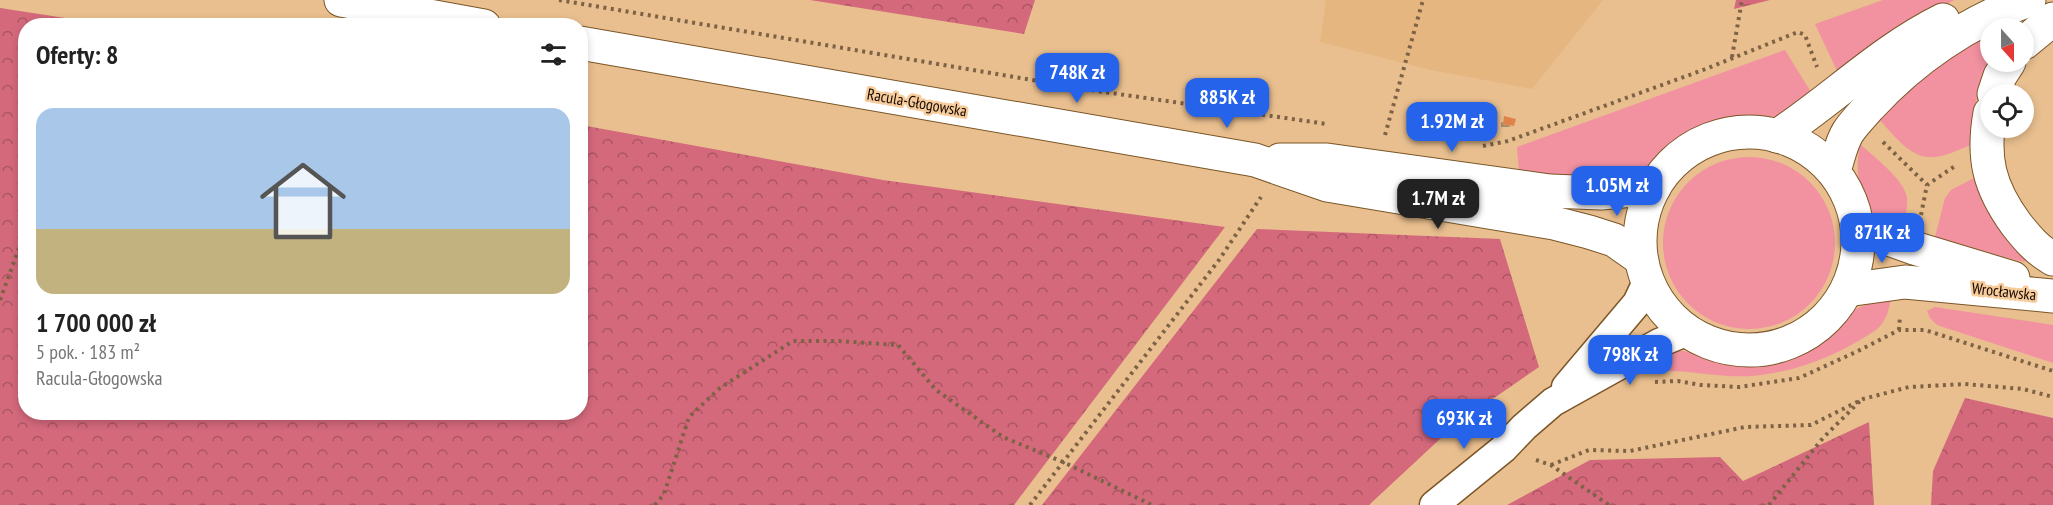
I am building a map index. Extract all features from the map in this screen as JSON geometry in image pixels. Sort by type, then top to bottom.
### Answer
[{"type":"main road","points":[[341,0],[440,18]]},
{"type":"main road","points":[[1777,136],[1887,54],[1926,28],[1982,0]]},
{"type":"main road","points":[[1834,171],[1847,133],[1889,85],[1920,59],[1952,38],[1990,17],[2029,0]]},
{"type":"main road","points":[[2034,35],[2053,19]]},
{"type":"main road","name":"Racula-Głogowska","points":[[588,44],[1267,164],[1327,185],[1589,231],[1614,240],[1644,271]]},
{"type":"main road","points":[[1755,132],[1777,136],[1800,145],[1834,171],[1853,208],[1858,228],[1857,260],[1847,290],[1829,316],[1821,323],[1804,336],[1774,348],[1743,350],[1712,344],[1688,331],[1665,312],[1644,271],[1640,229],[1648,200],[1654,188],[1681,156],[1704,142],[1729,134],[1755,132]]},
{"type":"main road","points":[[1988,138],[1987,157],[1992,184],[2002,205],[2039,251],[2053,259]]},
{"type":"main road","name":"Racula-Głogowska","points":[[1267,164],[1327,160],[1550,191],[1601,193],[1654,188]]},
{"type":"main road","name":"Wrocławska","points":[[1858,228],[1914,248],[2053,290]]},
{"type":"main road","name":"Wrocławska","points":[[1847,290],[1905,282],[2053,296]]},
{"type":"street","points":[[1434,505],[1503,449],[1553,402],[1637,303],[1644,271]]},
{"type":"street","points":[[1553,402],[1659,343],[1688,331]]},
{"type":"path","points":[[559,0],[1097,91],[1327,124]]},
{"type":"path","points":[[1376,167],[1423,0]]},
{"type":"path","points":[[1480,147],[1508,141],[1732,57],[1742,0]]},
{"type":"path","points":[[1374,131],[1395,135]]},
{"type":"path","points":[[1030,505],[1219,260],[1267,164]]},
{"type":"path","points":[[1927,185],[1959,165]]},
{"type":"path","points":[[0,300],[18,252]]},
{"type":"path","points":[[1645,382],[1678,381],[1739,387],[1799,378],[1899,330],[1925,330],[2053,371]]},
{"type":"path","points":[[655,505],[664,494],[689,417],[720,388],[793,341],[898,345],[936,390],[1003,437],[1063,462],[1152,505]]},
{"type":"path","points":[[1551,465],[1589,450],[1630,451],[1744,427],[1810,425],[1863,399],[1909,387],[1965,384],[2023,389],[2053,397]]},
{"type":"path","points":[[1769,505],[1823,438],[1863,399]]},
{"type":"path","points":[[1503,449],[1551,465],[1609,505]]},
{"type":"shaded area","points":[[1326,0],[1603,0],[1532,89],[1431,70],[1320,42]]},
{"type":"shaded area","points":[[1883,0],[1954,0],[1839,75],[1815,24]]},
{"type":"shaded area","points":[[1980,36],[1980,72],[1986,72],[1980,84],[1975,106],[1973,144],[1937,157],[1924,156],[1908,149],[1876,116],[1900,92]]},
{"type":"shaded area","points":[[1785,50],[1814,97],[1780,116],[1730,120],[1692,132],[1673,144],[1655,162],[1637,175],[1608,184],[1519,172],[1517,147]]},
{"type":"shaded area","points":[[1860,144],[1888,169],[1905,191],[1907,206],[1902,232],[1881,220],[1862,195],[1858,175]]},
{"type":"shaded area","points":[[1749,157],[1782,163],[1797,171],[1810,182],[1821,195],[1829,210],[1835,243],[1829,276],[1821,291],[1810,304],[1797,315],[1782,323],[1749,329],[1716,323],[1701,315],[1688,304],[1677,291],[1669,276],[1663,243],[1669,210],[1677,195],[1688,182],[1701,171],[1716,163]]},
{"type":"shaded area","points":[[1978,176],[2025,258],[2025,262],[1934,241],[1945,198],[1951,190]]},
{"type":"shaded area","points":[[1892,293],[1886,318],[1876,330],[1817,361],[1785,371],[1752,376],[1672,371],[1633,375],[1628,372],[1674,351],[1684,351],[1741,365],[1773,363],[1795,357],[1826,339],[1856,309]]},
{"type":"shaded area","points":[[1935,307],[2053,325],[2053,363],[1937,325],[1927,311]]},
{"type":"green space","points":[[810,0],[1035,0],[1024,34]]},
{"type":"green space","points":[[1736,0],[1770,0],[1734,9]]},
{"type":"green space","points":[[0,8],[65,18],[18,18],[18,420],[588,420],[588,126],[883,180],[1225,227],[1014,505],[0,505]]},
{"type":"green space","points":[[1257,229],[1500,239],[1539,367],[1455,425],[1369,505],[1042,505]]},
{"type":"green space","points":[[1965,398],[2053,418],[2053,505],[1931,505],[1933,471]]},
{"type":"green space","points":[[1869,422],[1874,505],[1507,505],[1590,460],[1720,457],[1743,481]]},
{"type":"building","points":[[1504,116],[1516,119],[1514,126],[1503,124]]}]
